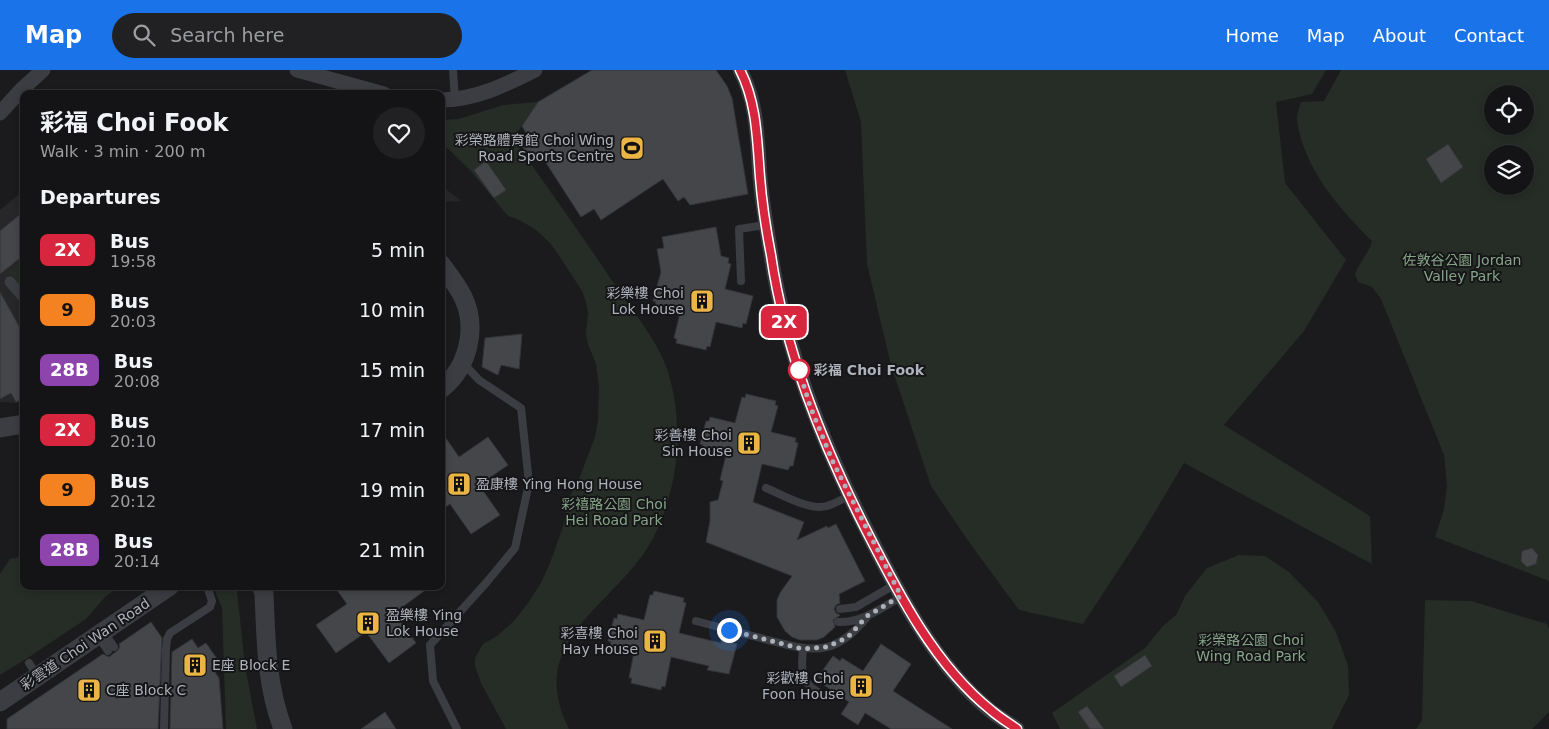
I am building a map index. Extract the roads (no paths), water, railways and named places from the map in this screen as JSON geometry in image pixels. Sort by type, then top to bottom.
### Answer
[{"type":"street","points":[[21,90],[44,70]]},
{"type":"street","points":[[297,70],[370,90]]},
{"type":"street","points":[[448,100],[490,91],[535,70]]},
{"type":"street","points":[[740,70],[747,84],[754,111],[760,179],[777,291],[788,337],[810,406],[825,443],[849,496],[898,591],[951,669],[992,711],[1017,729]]},
{"type":"street","points":[[0,112],[20,91]]},
{"type":"street","points":[[445,269],[458,287],[463,298],[469,315],[470,339],[463,362],[453,378],[445,385]]},
{"type":"street","points":[[10,282],[20,293]]},
{"type":"street","points":[[0,415],[20,415]]},
{"type":"street","points":[[0,428],[20,425]]},
{"type":"street","name":"彩雲道 Choi Wan Road","points":[[0,702],[33,669],[106,641],[165,590]]},
{"type":"street","points":[[263,590],[266,661],[276,711],[283,729]]},
{"type":"lane","points":[[448,100],[452,70]]},
{"type":"lane","points":[[741,281],[739,229],[766,225]]},
{"type":"lane","points":[[457,729],[433,681],[430,645],[486,583],[514,548],[529,483],[521,408],[479,380],[463,362]]},
{"type":"lane","points":[[766,488],[809,506],[818,507],[827,506],[849,496]]},
{"type":"lane","points":[[164,729],[167,639],[170,633],[210,607],[212,601],[208,590]]},
{"type":"lane","points":[[840,609],[856,607],[898,591]]},
{"type":"lane","points":[[696,621],[803,649],[827,647],[848,637],[867,616],[898,591]]},
{"type":"lane","points":[[838,622],[850,622],[867,616]]},
{"type":"lane","points":[[803,649],[801,670],[803,676],[812,688],[818,692]]},
{"type":"place","name":"彩榮路體育館 Choi Wing Road Sports Centre","points":[[632,148]]},
{"type":"place","name":"彩樂樓 Choi Lok House","points":[[702,301]]},
{"type":"place","name":"彩福 Choi Fook","points":[[799,370]]},
{"type":"place","name":"彩善樓 Choi Sin House","points":[[749,443]]},
{"type":"place","name":"盈康樓 Ying Hong House","points":[[459,484]]},
{"type":"place","name":"盈樂樓 Ying Lok House","points":[[368,623]]},
{"type":"place","name":"彩喜樓 Choi Hay House","points":[[655,641]]},
{"type":"place","name":"E座 Block E","points":[[195,665]]},
{"type":"place","name":"彩歡樓 Choi Foon House","points":[[861,686]]},
{"type":"place","name":"C座 Block C","points":[[89,690]]},
{"type":"park label","name":"佐敦谷公園 Jordan Valley Park","points":[[1462,268]]},
{"type":"park label","name":"彩禧路公園 Choi Hei Road Park","points":[[614,512]]},
{"type":"park label","name":"彩榮路公園 Choi Wing Road Park","points":[[1251,648]]}]
